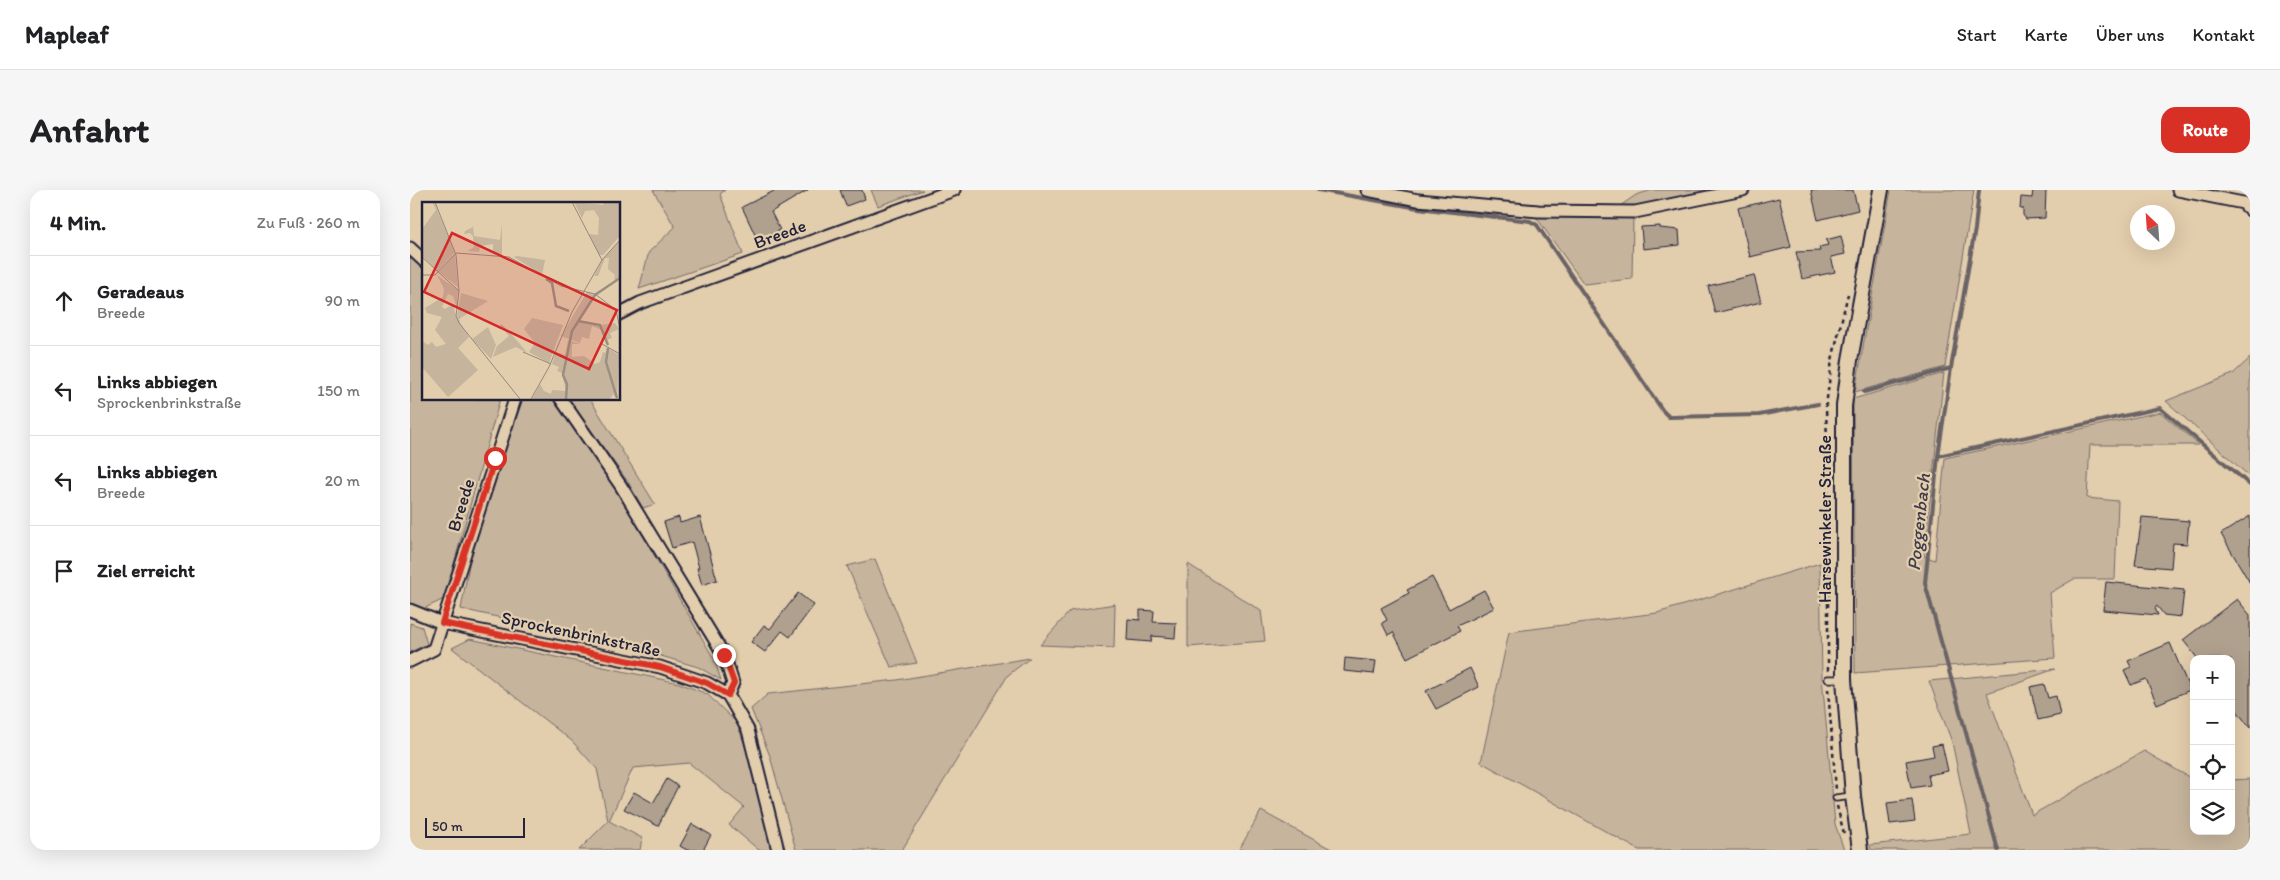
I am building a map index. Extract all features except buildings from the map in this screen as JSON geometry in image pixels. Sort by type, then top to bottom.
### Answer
[{"type":"street","name":"Breede","points":[[620,313],[640,303],[954,190]]},
{"type":"street","points":[[1367,190],[1418,200],[1528,210],[1609,212],[1635,212],[1743,190]]},
{"type":"street","name":"Harsewinkeler Straße","points":[[1860,850],[1853,796],[1844,679],[1844,406],[1850,360],[1881,190]]},
{"type":"street","points":[[2178,190],[2248,203]]},
{"type":"street","points":[[410,248],[422,259]]},
{"type":"street","name":"Breede","points":[[410,661],[434,649],[516,400]]},
{"type":"street","points":[[562,400],[621,486],[724,655],[734,683],[728,695],[748,730],[778,850]]},
{"type":"street","name":"Sprockenbrinkstraße","points":[[410,610],[442,623],[660,667],[707,683],[728,695]]},
{"type":"lane","points":[[1828,679],[1844,679]]},
{"type":"lane","points":[[1836,798],[1853,796]]},
{"type":"shaded area","points":[[653,190],[725,190],[720,194],[743,254],[639,289],[649,252],[675,227]]},
{"type":"shaded area","points":[[871,190],[923,190],[878,206]]},
{"type":"shaded area","points":[[1652,190],[1715,190],[1642,205],[1620,206],[1636,195]]},
{"type":"shaded area","points":[[1891,190],[1974,190],[1945,367],[1855,392]]},
{"type":"shaded area","points":[[1536,217],[1633,218],[1632,279],[1584,284]]},
{"type":"shaded area","points":[[410,256],[422,266],[422,400],[500,400],[444,599],[423,609],[410,603]]},
{"type":"shaded area","points":[[2250,358],[2250,477],[2166,401],[2233,374]]},
{"type":"shaded area","points":[[1944,373],[1924,556],[1935,560],[1945,458],[2160,412],[2199,445],[2090,445],[2087,498],[2118,501],[2115,579],[2074,579],[2050,593],[2055,658],[1855,673],[1853,399]]},
{"type":"shaded area","points":[[523,400],[553,400],[616,489],[714,659],[721,680],[698,667],[624,645],[461,609],[474,537]]},
{"type":"shaded area","points":[[570,400],[591,400],[655,504],[643,508],[628,482]]},
{"type":"shaded area","points":[[875,559],[917,663],[891,667],[847,566]]},
{"type":"shaded area","points":[[1820,563],[1822,677],[1835,824],[1844,850],[1639,850],[1481,762],[1509,632],[1657,613]]},
{"type":"shaded area","points":[[1188,564],[1261,611],[1265,641],[1188,647]]},
{"type":"shaded area","points":[[1115,604],[1114,648],[1040,645],[1070,611]]},
{"type":"shaded area","points":[[410,623],[422,627],[427,644],[410,652]]},
{"type":"shaded area","points":[[470,639],[679,683],[707,694],[737,723],[750,760],[772,850],[759,850],[729,825],[744,807],[689,763],[633,768],[609,821],[642,838],[640,850],[579,850],[608,821],[597,769],[572,741],[452,648]]},
{"type":"shaded area","points":[[1030,658],[1008,675],[902,850],[796,850],[770,756],[751,709],[768,694],[897,680]]},
{"type":"shaded area","points":[[2055,669],[1987,693],[2032,815],[2144,751],[2190,778],[2190,835],[2235,835],[2235,780],[2250,779],[2250,850],[1871,850],[1870,845],[1971,834],[1952,742],[1929,681]]},
{"type":"shaded area","points":[[1261,811],[1333,850],[1239,850]]},
{"type":"waterway","points":[[1318,190],[1418,208],[1530,221],[1537,225],[1663,411],[1669,417],[1759,415],[1818,404]]},
{"type":"waterway","name":"Poggenbach","points":[[1979,190],[1975,229],[1938,456],[1925,583],[1998,850]]},
{"type":"waterway","points":[[1864,392],[1951,368]]},
{"type":"waterway","points":[[1938,456],[2160,408],[2250,485]]},
{"type":"route","points":[[495,458],[442,623],[660,667],[707,683],[728,695],[734,683],[724,655]]}]
